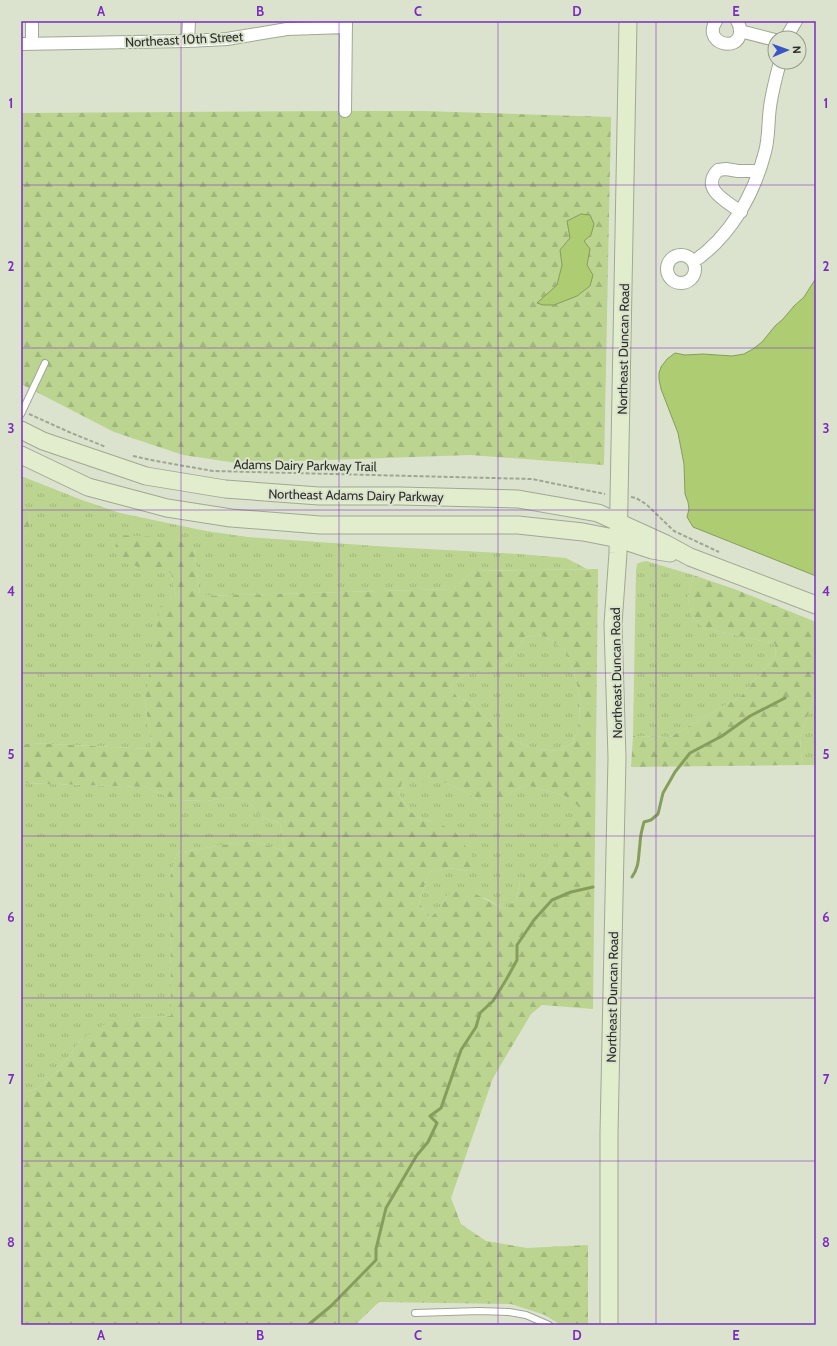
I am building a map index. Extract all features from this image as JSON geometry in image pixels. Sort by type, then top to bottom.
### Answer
[{"type":"main road","name":"Northeast Duncan Road","points":[[609,1325],[609,1134],[618,758],[614,624],[619,539],[628,21]]},
{"type":"main road","name":"Northeast Adams Dairy Parkway","points":[[21,430],[43,441],[146,476],[225,489],[319,496],[518,498],[598,513],[690,556],[816,605]]},
{"type":"main road","name":"Northeast Adams Dairy Parkway","points":[[21,455],[88,487],[167,508],[231,518],[320,526],[518,525],[583,532],[619,539],[652,550],[690,556]]},
{"type":"street","points":[[26,44],[32,21]]},
{"type":"street","points":[[188,21],[188,41]]},
{"type":"street","points":[[716,21],[712,31],[716,40],[720,42],[729,44],[733,42],[739,36],[738,26],[767,37]]},
{"type":"street","points":[[791,30],[796,21]]},
{"type":"street","points":[[345,111],[346,24]]},
{"type":"street","name":"Northeast 10th Street","points":[[26,44],[227,39],[287,29],[346,24]]},
{"type":"street","points":[[693,262],[705,254],[728,230],[741,212],[755,184],[766,151],[770,105],[778,70]]},
{"type":"street","points":[[741,212],[714,192],[711,184],[714,174],[718,170],[726,169],[738,171],[759,171]]},
{"type":"lane","points":[[22,412],[45,363]]},
{"type":"lane","points":[[415,1313],[480,1311],[509,1312],[526,1315],[549,1325]]},
{"type":"path","points":[[22,412],[111,449]]},
{"type":"path","name":"Adams Dairy Parkway Trail","points":[[131,456],[213,471],[281,474],[532,479],[598,493]]},
{"type":"path","points":[[636,498],[646,504],[674,532],[723,554]]},
{"type":"green space","points":[[423,111],[611,117],[604,465],[471,455],[237,463],[183,455],[114,432],[21,384],[21,113]]},
{"type":"green space","points":[[21,476],[120,513],[206,531],[248,537],[566,558],[587,569],[473,571],[453,589],[200,596],[194,548],[158,570],[171,573],[176,597],[145,702],[152,749],[31,743],[21,745],[21,535],[29,529],[30,515],[21,503]]},
{"type":"green space","points":[[21,503],[30,515],[29,529],[21,535]]},
{"type":"green space","points":[[120,535],[172,538],[194,548],[200,596],[453,589],[473,571],[598,569],[593,1009],[542,1005],[531,1014],[493,1078],[451,1198],[461,1224],[486,1241],[527,1248],[588,1245],[588,1325],[561,1325],[545,1315],[511,1304],[379,1302],[355,1325],[21,1325],[21,1094],[38,1088],[58,1071],[82,1038],[107,1023],[135,1018],[171,1016],[170,877],[177,853],[251,840],[285,851],[280,823],[262,817],[248,802],[232,797],[207,801],[176,800],[145,787],[21,783],[21,745],[31,743],[152,749],[145,702],[160,607],[176,597],[171,573],[138,567],[122,560],[115,547]],"holes":[[[541,634],[565,650],[574,672],[580,697],[579,725],[573,743],[559,751],[537,749],[501,734],[473,704],[457,697],[450,686],[469,672],[490,673],[510,658],[525,637]],[[402,782],[443,782],[462,790],[479,801],[498,802],[511,792],[527,785],[565,796],[582,809],[544,869],[526,872],[520,882],[516,900],[504,909],[466,889],[448,894],[438,910],[429,919],[419,902],[429,872],[449,868],[469,871],[473,863],[471,854],[456,833],[435,821],[421,820],[409,810],[399,794]]]},
{"type":"green space","points":[[646,561],[693,575],[688,598],[692,617],[704,628],[775,644],[776,656],[741,696],[670,737],[633,736],[636,570],[637,564]]},
{"type":"green space","points":[[693,575],[737,590],[816,622],[816,692],[800,737],[802,765],[631,767],[633,736],[670,737],[741,696],[776,656],[775,644],[704,628],[692,617],[688,598]]},
{"type":"green space","points":[[541,634],[565,650],[574,672],[580,697],[579,725],[573,743],[559,751],[537,749],[501,734],[473,704],[457,697],[450,686],[469,672],[490,673],[510,658],[525,637]]},
{"type":"green space","points":[[816,692],[816,765],[802,765],[800,737]]},
{"type":"green space","points":[[402,782],[443,782],[462,790],[479,801],[498,802],[511,792],[527,785],[565,796],[583,809],[544,869],[520,882],[516,900],[504,909],[485,898],[448,894],[438,910],[429,919],[419,902],[429,872],[449,868],[468,871],[435,821],[421,820],[409,810],[399,794]]},
{"type":"green space","points":[[21,783],[145,787],[176,800],[207,801],[232,797],[248,802],[262,817],[280,823],[285,851],[251,840],[177,853],[170,877],[171,1016],[135,1018],[82,1038],[58,1071],[38,1088],[21,1094]]},
{"type":"shaded area","points":[[581,214],[590,215],[594,224],[591,235],[584,241],[590,249],[587,265],[593,275],[590,286],[577,296],[554,305],[543,305],[537,303],[557,285],[562,265],[560,250],[570,238],[567,221]]},
{"type":"shaded area","points":[[816,278],[816,576],[693,527],[687,517],[689,509],[685,494],[684,464],[678,433],[661,389],[659,373],[661,367],[667,359],[675,353],[685,355],[703,354],[732,356],[744,354],[753,349],[762,342],[775,326],[804,297]]},
{"type":"waterway","points":[[632,877],[638,865],[644,822],[651,820],[658,814],[663,793],[675,772],[690,753],[722,736],[750,716],[785,698]]},
{"type":"waterway","points":[[308,1325],[331,1306],[376,1260],[376,1249],[386,1208],[417,1155],[428,1142],[437,1123],[430,1116],[441,1108],[461,1050],[476,1027],[480,1013],[493,1001],[517,960],[517,945],[534,920],[552,900],[571,892],[593,887]]}]
